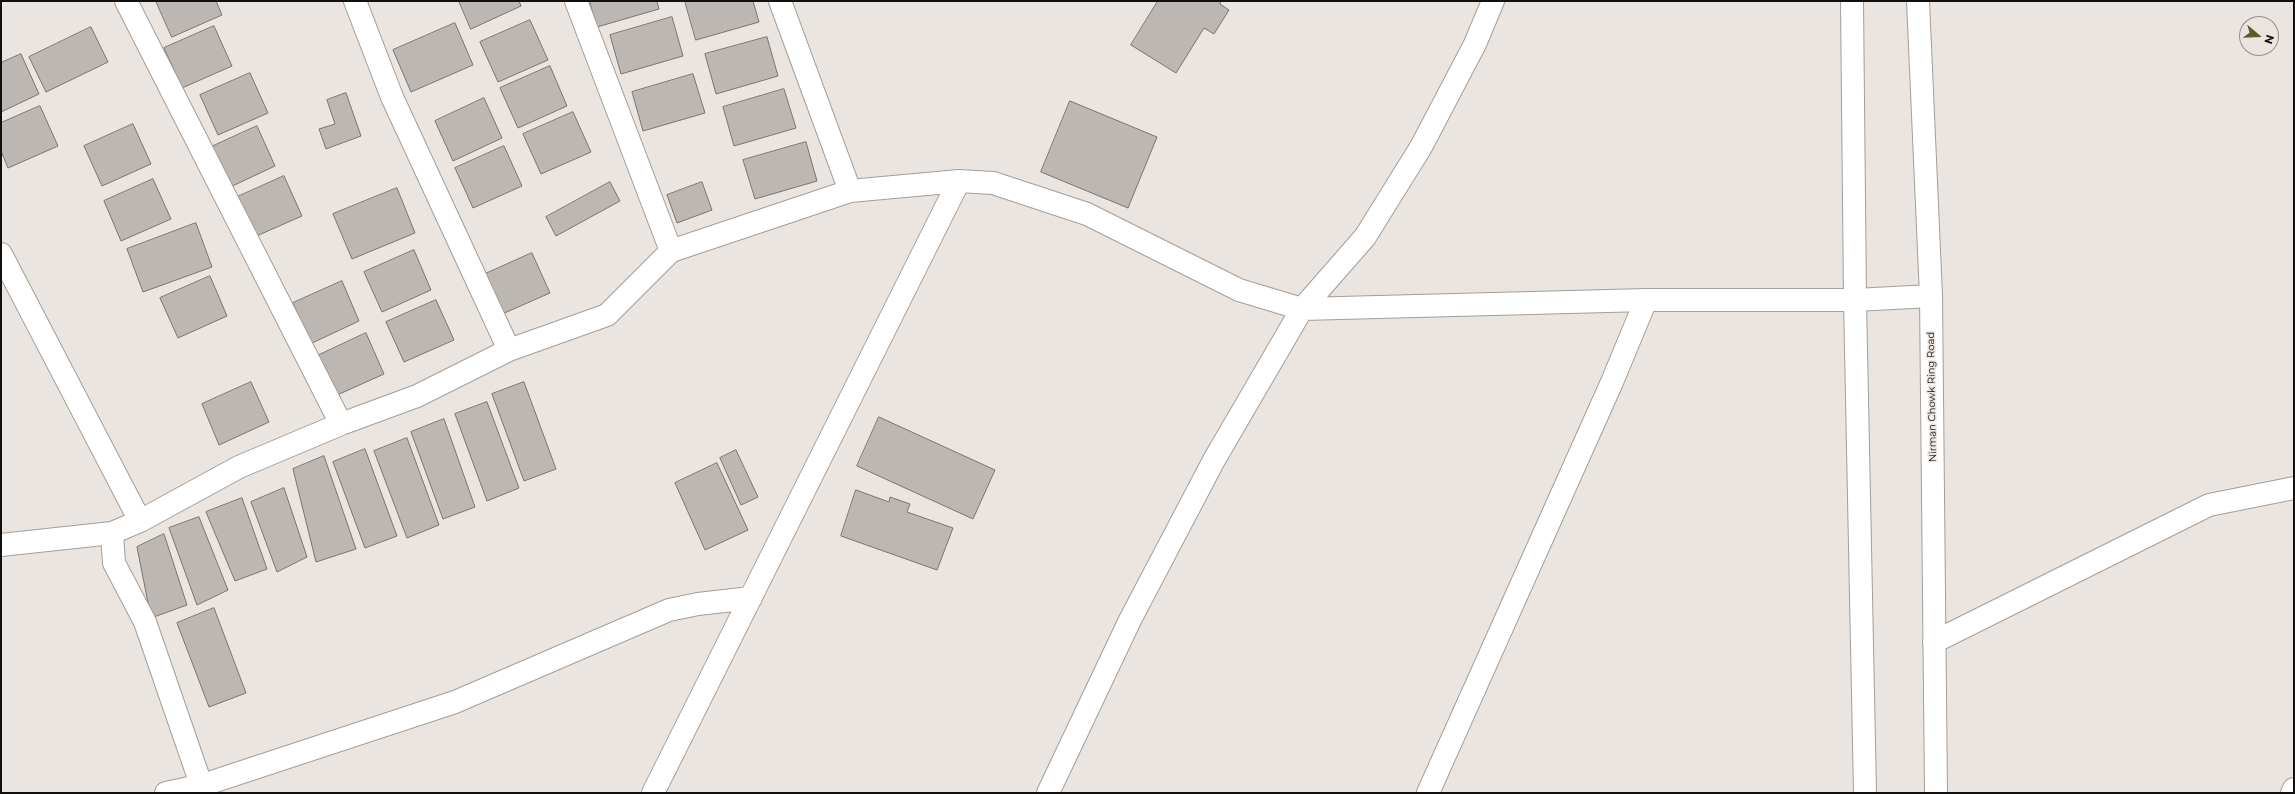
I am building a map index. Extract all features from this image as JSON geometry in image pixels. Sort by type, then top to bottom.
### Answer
[{"type":"street","points":[[126,1],[341,424]]},
{"type":"street","points":[[355,1],[392,97],[510,350]]},
{"type":"street","points":[[576,1],[671,251]]},
{"type":"street","points":[[780,1],[850,190]]},
{"type":"street","points":[[1048,793],[1130,620],[1214,460],[1302,309],[1365,237],[1421,147],[1475,44],[1494,1]]},
{"type":"street","points":[[1852,1],[1855,300],[1865,793]]},
{"type":"street","name":"Nirman Chowk Ring Road","points":[[1918,1],[1931,296],[1936,793]]},
{"type":"street","points":[[653,793],[959,181]]},
{"type":"street","points":[[1,545],[112,533],[140,521],[240,467],[341,424],[417,396],[510,350],[607,315],[671,251],[850,190],[959,181],[993,183],[1087,214],[1239,290],[1302,309],[1646,300],[1855,300],[1931,296]]},
{"type":"street","points":[[1,254],[140,521]]},
{"type":"street","points":[[1428,793],[1612,382],[1646,300]]},
{"type":"street","points":[[1934,642],[2209,505],[2294,488]]},
{"type":"street","points":[[112,533],[114,563],[145,622],[204,789]]},
{"type":"street","points":[[166,793],[204,789],[455,702],[669,610],[698,604],[750,598]]},
{"type":"street","points":[[2292,793],[2294,789]]},
{"type":"building","points":[[156,1],[216,1],[222,15],[172,37]]},
{"type":"building","points":[[459,1],[519,1],[521,6],[471,29]]},
{"type":"building","points":[[590,1],[657,1],[659,9],[597,27]]},
{"type":"building","points":[[685,1],[753,1],[759,22],[696,40]]},
{"type":"building","points":[[1158,1],[1221,1],[1220,4],[1229,10],[1214,34],[1204,28],[1176,73],[1131,45]]},
{"type":"building","points":[[672,17],[683,56],[621,74],[610,35]]},
{"type":"building","points":[[530,20],[548,60],[498,82],[480,42]]},
{"type":"building","points":[[455,23],[473,65],[411,92],[393,50]]},
{"type":"building","points":[[214,26],[232,66],[182,88],[164,48]]},
{"type":"building","points":[[91,27],[108,62],[46,92],[29,57]]},
{"type":"building","points":[[767,37],[778,76],[716,94],[705,54]]},
{"type":"building","points":[[21,54],[39,94],[1,112],[1,63]]},
{"type":"building","points":[[550,66],[567,106],[518,128],[500,88]]},
{"type":"building","points":[[250,73],[268,113],[218,135],[200,95]]},
{"type":"building","points":[[693,74],[705,113],[643,131],[632,92]]},
{"type":"building","points":[[784,89],[796,128],[734,146],[723,107]]},
{"type":"building","points":[[346,93],[361,136],[326,149],[319,129],[335,124],[327,100]]},
{"type":"building","points":[[484,98],[502,138],[453,161],[435,121]]},
{"type":"building","points":[[1070,101],[1157,137],[1128,208],[1041,172]]},
{"type":"building","points":[[40,106],[58,146],[8,168],[1,151],[1,123]]},
{"type":"building","points":[[573,112],[591,152],[541,174],[523,134]]},
{"type":"building","points":[[133,124],[151,164],[102,186],[84,146]]},
{"type":"building","points":[[257,126],[275,166],[226,189],[209,148]]},
{"type":"building","points":[[806,142],[817,181],[755,199],[743,160]]},
{"type":"building","points":[[504,146],[522,186],[473,208],[455,168]]},
{"type":"building","points":[[284,176],[302,216],[252,238],[235,198]]},
{"type":"building","points":[[153,179],[171,219],[121,241],[104,201]]},
{"type":"building","points":[[610,182],[620,201],[556,236],[546,217]]},
{"type":"building","points":[[702,182],[712,210],[677,223],[667,195]]},
{"type":"building","points":[[397,188],[415,233],[352,259],[333,214]]},
{"type":"building","points":[[196,223],[212,267],[143,292],[127,249]]},
{"type":"building","points":[[414,250],[431,290],[382,312],[364,272]]},
{"type":"building","points":[[532,253],[550,293],[500,315],[483,275]]},
{"type":"building","points":[[210,276],[227,316],[178,338],[160,298]]},
{"type":"building","points":[[342,281],[359,321],[310,344],[293,303]]},
{"type":"building","points":[[436,300],[454,340],[404,362],[386,322]]},
{"type":"building","points":[[366,333],[384,374],[335,396],[317,356]]},
{"type":"building","points":[[251,382],[269,422],[219,445],[202,404]]},
{"type":"building","points":[[524,382],[556,469],[524,481],[492,394]]},
{"type":"building","points":[[487,402],[519,488],[487,501],[455,414]]},
{"type":"building","points":[[879,417],[995,470],[973,519],[857,466]]},
{"type":"building","points":[[444,419],[475,507],[443,519],[411,432]]},
{"type":"building","points":[[407,438],[439,525],[407,538],[374,451]]},
{"type":"building","points":[[365,449],[397,536],[365,548],[333,462]]},
{"type":"building","points":[[736,450],[758,497],[741,505],[720,458]]},
{"type":"building","points":[[324,456],[356,549],[316,562],[293,469]]},
{"type":"building","points":[[717,463],[748,530],[705,550],[675,483]]},
{"type":"building","points":[[284,488],[307,557],[277,572],[251,502]]},
{"type":"building","points":[[856,490],[889,502],[890,497],[910,504],[907,512],[953,528],[937,570],[841,536]]},
{"type":"building","points":[[242,498],[267,569],[235,581],[206,512]]},
{"type":"building","points":[[199,517],[228,590],[197,605],[169,528]]},
{"type":"building","points":[[164,534],[187,605],[151,618],[137,547]]},
{"type":"building","points":[[214,608],[246,693],[209,707],[177,623]]}]
